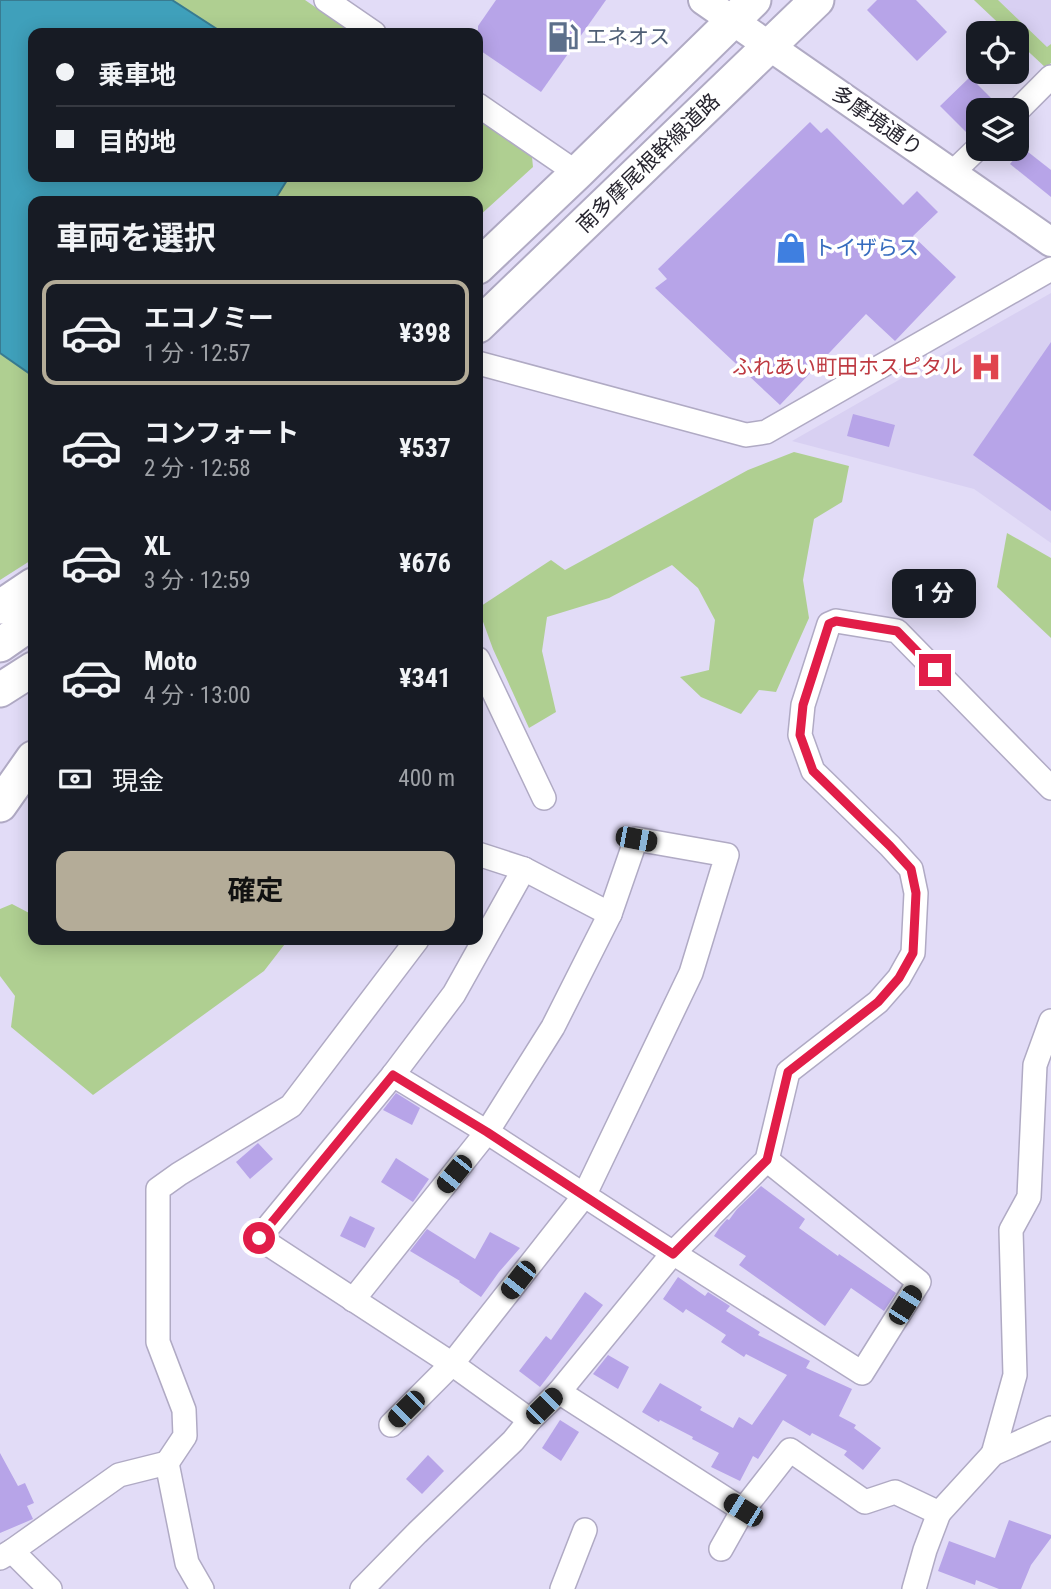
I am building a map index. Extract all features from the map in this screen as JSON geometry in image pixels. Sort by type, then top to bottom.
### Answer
[{"type":"main road","name":"南多摩尾根幹線道路","points":[[483,321],[817,0]]},
{"type":"main road","name":"南多摩尾根幹線道路","points":[[483,262],[744,10]]},
{"type":"main road","points":[[0,607],[28,588]]},
{"type":"main road","points":[[0,645],[28,625]]},
{"type":"main road","points":[[0,690],[28,672]]},
{"type":"main road","points":[[0,804],[28,765]]},
{"type":"street","points":[[326,0],[367,28]]},
{"type":"street","name":"多摩境通り","points":[[703,0],[744,10],[769,46],[1051,242]]},
{"type":"street","points":[[1029,99],[1051,77]]},
{"type":"street","points":[[483,108],[577,173]]},
{"type":"street","points":[[952,173],[966,160]]},
{"type":"street","points":[[483,364],[746,435],[755,434],[766,432],[1051,269]]},
{"type":"street","points":[[362,1589],[417,1532],[513,1441],[559,1392],[673,1254],[767,1160],[788,1072],[878,1002],[899,978],[913,953],[916,893],[911,869],[813,771],[800,735],[803,705],[829,624],[836,621],[897,631],[1051,788]]},
{"type":"street","points":[[483,670],[544,798]]},
{"type":"street","points":[[354,1300],[487,1132],[553,1027],[610,915],[636,839],[727,855],[691,973],[584,1196],[452,1364],[391,1425]]},
{"type":"street","points":[[483,856],[524,869],[610,915]]},
{"type":"street","points":[[483,942],[524,869]]},
{"type":"street","points":[[50,1589],[6,1554],[119,1475],[167,1463],[185,1436],[184,1410],[158,1342],[158,1189],[290,1106],[413,945]]},
{"type":"street","points":[[481,945],[454,994],[393,1075],[259,1238],[452,1364],[530,1420]]},
{"type":"street","points":[[993,1454],[1015,1375],[1010,1230],[1029,1197],[1035,1065],[1051,1021]]},
{"type":"street","points":[[393,1075],[487,1132],[862,1373],[919,1282],[767,1160]]},
{"type":"street","points":[[559,1392],[743,1510]]},
{"type":"street","points":[[914,1589],[939,1513],[993,1454],[1051,1428]]},
{"type":"street","points":[[721,1549],[743,1510],[790,1450],[865,1502],[895,1492],[939,1513]]},
{"type":"street","points":[[167,1463],[187,1563],[202,1589]]},
{"type":"street","points":[[562,1589],[585,1530]]},
{"type":"shaded area","points":[[974,0],[1051,0],[1051,63],[1029,49],[1029,21],[996,21]]},
{"type":"shaded area","name":"ふれあい町田ホスピタル","points":[[1051,293],[1051,543],[974,489],[792,441]]},
{"type":"green space","points":[[0,0],[305,0],[346,28],[28,28],[28,182],[483,182],[483,123],[532,157],[533,167],[483,212],[483,196],[28,196],[28,562],[0,580]]},
{"type":"green space","points":[[974,0],[998,0],[1020,21],[996,21]]},
{"type":"green space","points":[[1029,30],[1047,47],[1051,44],[1051,63],[1046,68],[1029,52]]},
{"type":"green space","points":[[794,452],[849,466],[842,502],[814,519],[803,580],[809,618],[776,692],[759,690],[741,714],[701,697],[680,677],[709,670],[715,620],[698,588],[672,565],[609,598],[547,617],[542,651],[556,712],[529,728],[493,649],[483,622],[483,605],[551,560],[565,570],[748,470]]},
{"type":"green space","points":[[1007,533],[1051,558],[1051,638],[997,587]]},
{"type":"green space","points":[[12,904],[28,912],[28,945],[284,945],[264,971],[93,1095],[11,1027],[15,996],[0,976],[0,909]]},
{"type":"water","points":[[0,0],[172,0],[215,28],[28,28],[28,182],[286,182],[277,196],[28,196],[28,373],[0,353]]},
{"type":"building","points":[[496,0],[606,0],[541,92],[483,52],[483,28],[478,26]]},
{"type":"building","points":[[877,0],[916,0],[947,32],[917,61],[867,10]]},
{"type":"building","points":[[966,81],[966,84],[977,84],[991,98],[966,98],[966,132],[940,106]]},
{"type":"building","points":[[810,122],[821,133],[827,128],[903,205],[917,191],[938,212],[913,236],[956,277],[895,341],[866,314],[780,405],[655,288],[667,279],[658,269]]},
{"type":"building","points":[[1029,153],[1051,170],[1051,197],[1010,164],[1012,161],[1029,161]]},
{"type":"building","name":"ふれあい町田ホスピタル","points":[[1051,342],[1051,511],[973,455]]},
{"type":"building","points":[[853,414],[895,425],[889,447],[847,436]]},
{"type":"building","points":[[396,1093],[420,1108],[412,1125],[383,1110]]},
{"type":"building","points":[[258,1143],[273,1159],[250,1179],[236,1162]]},
{"type":"building","points":[[396,1158],[429,1179],[413,1202],[381,1182]]},
{"type":"building","points":[[761,1186],[805,1219],[799,1228],[896,1293],[884,1311],[851,1288],[825,1326],[739,1265],[746,1256],[714,1236],[727,1219],[729,1220]]},
{"type":"building","points":[[350,1216],[375,1228],[365,1248],[340,1236]]},
{"type":"building","points":[[427,1229],[475,1259],[490,1232],[520,1248],[481,1297],[410,1251]]},
{"type":"building","points":[[678,1277],[705,1296],[708,1292],[730,1306],[726,1311],[760,1332],[758,1335],[810,1361],[806,1368],[852,1389],[839,1416],[856,1425],[854,1428],[881,1448],[863,1470],[844,1455],[847,1451],[812,1433],[810,1436],[783,1420],[758,1459],[753,1456],[740,1481],[711,1467],[719,1453],[642,1412],[660,1383],[733,1428],[739,1417],[752,1425],[787,1375],[746,1354],[744,1357],[721,1342],[726,1335],[686,1309],[683,1313],[663,1299]]},
{"type":"building","points":[[585,1292],[603,1305],[540,1387],[519,1371],[546,1336],[551,1340]]},
{"type":"building","points":[[608,1355],[629,1367],[618,1389],[593,1374]]},
{"type":"building","points":[[560,1420],[579,1432],[561,1461],[542,1448]]},
{"type":"building","points":[[0,1453],[18,1486],[25,1483],[34,1503],[27,1506],[33,1519],[0,1533]]},
{"type":"building","points":[[428,1455],[444,1471],[422,1494],[406,1479]]},
{"type":"building","points":[[1009,1520],[1051,1535],[1031,1565],[1021,1589],[999,1589],[976,1580],[975,1585],[938,1571],[949,1541],[995,1558]]},
{"type":"place","name":"エネオス","points":[[563,37]]},
{"type":"place","name":"トイザらス","points":[[791,248]]},
{"type":"place","name":"ふれあい町田ホスピタル","points":[[986,367]]},
{"type":"route","points":[[259,1238],[393,1075],[487,1132],[673,1254],[767,1160],[788,1072],[878,1002],[899,978],[913,953],[916,893],[911,869],[813,771],[800,735],[803,705],[829,624],[836,621],[897,631],[935,670]]}]
